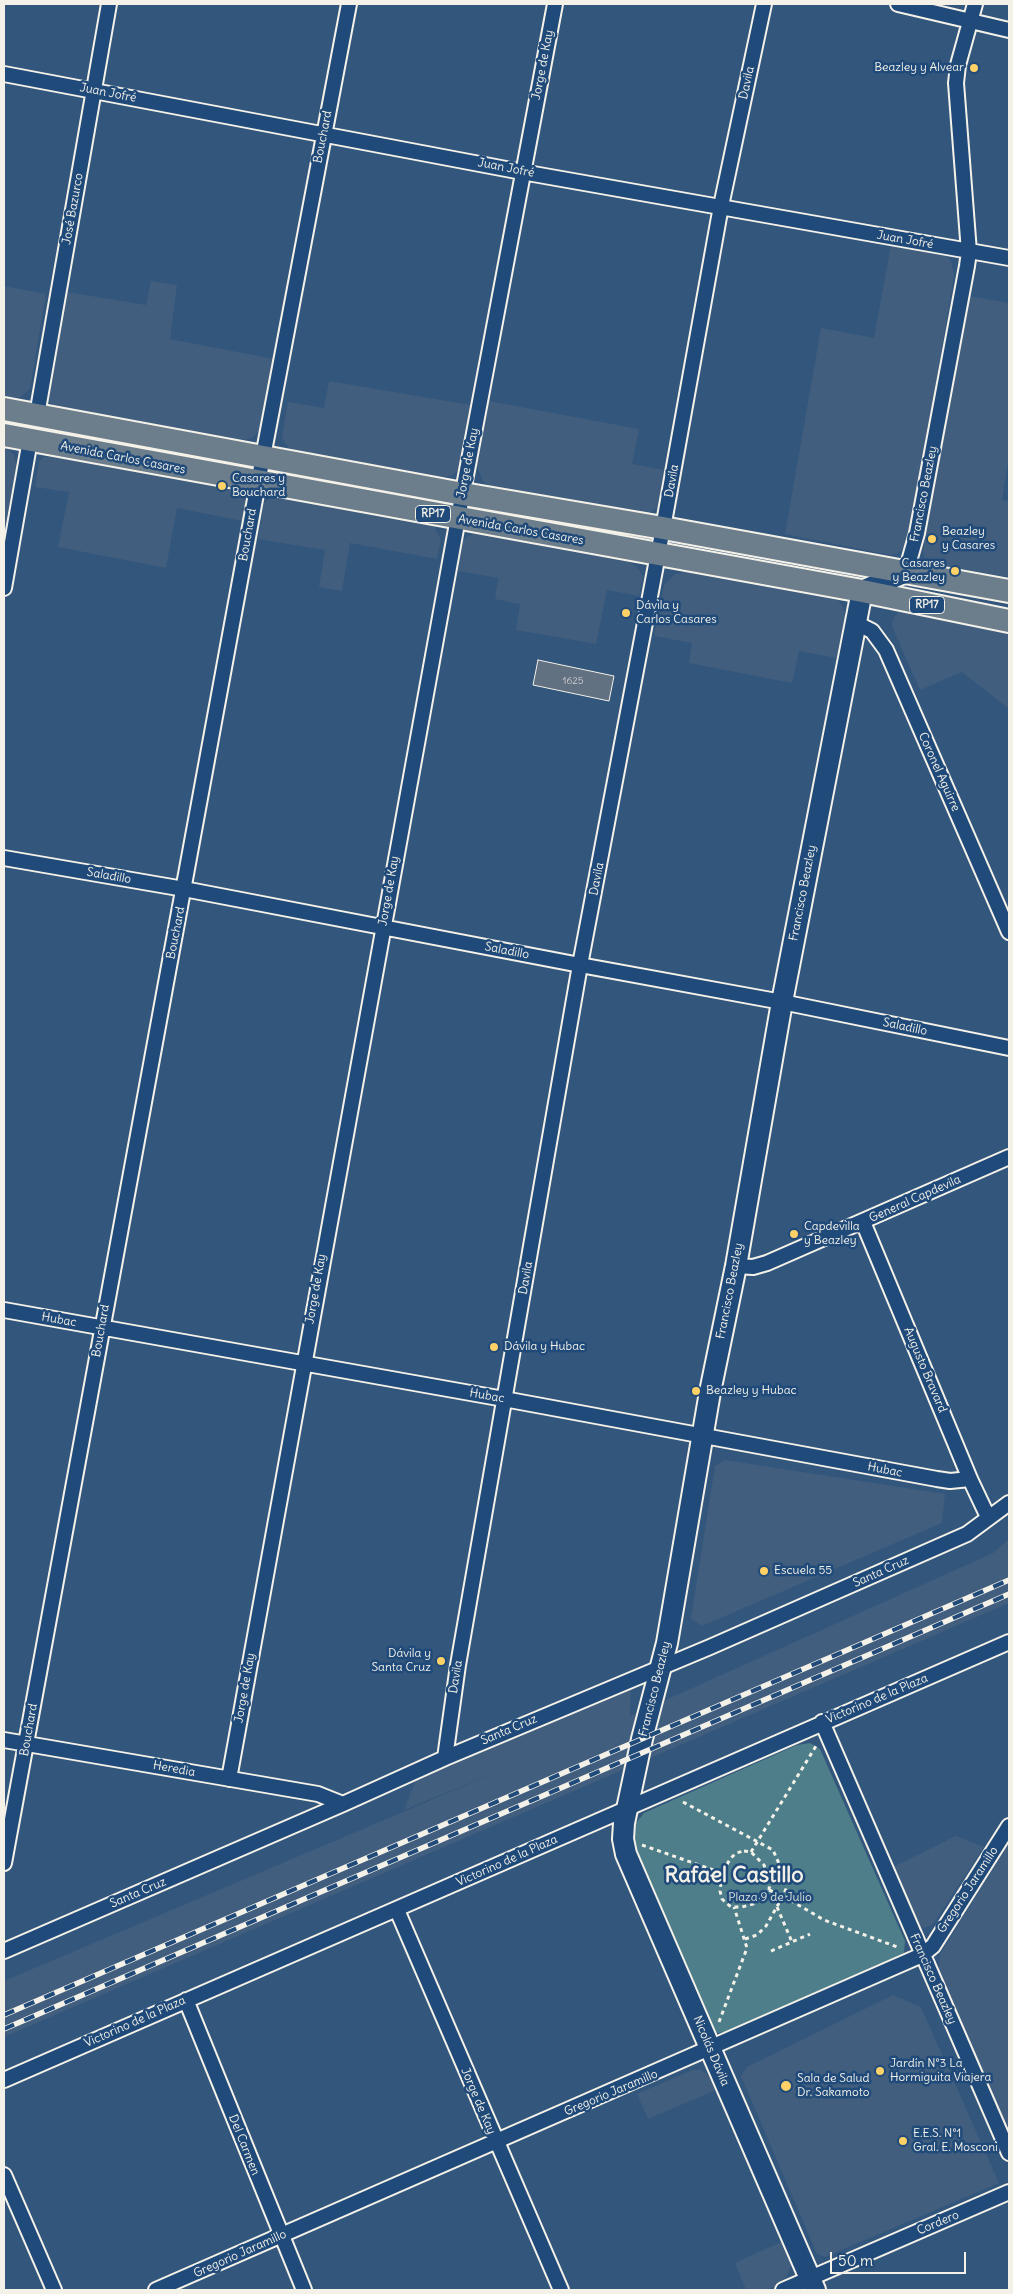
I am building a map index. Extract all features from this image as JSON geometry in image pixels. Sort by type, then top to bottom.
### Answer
[{"type":"main road","name":"Avenida Carlos Casares","points":[[4,409],[463,494],[663,528],[1009,591]]},
{"type":"main road","name":"Avenida Carlos Casares","points":[[4,435],[862,592],[1009,621]]},
{"type":"street","name":"José Bazurco","points":[[37,415],[109,4]]},
{"type":"street","name":"Bouchard","points":[[4,1863],[258,483],[349,4]]},
{"type":"street","name":"Jorge de Kay","points":[[229,1778],[458,518],[555,4]]},
{"type":"street","name":"Davila","points":[[445,1758],[458,1665],[580,965],[658,555],[721,206],[764,4]]},
{"type":"street","points":[[898,4],[1009,30]]},
{"type":"street","name":"Francisco Beazley","points":[[906,572],[917,533],[969,252],[956,83],[958,65],[975,4]]},
{"type":"street","name":"Juan Jofré","points":[[4,74],[522,172],[1009,258]]},
{"type":"street","points":[[4,588],[30,440]]},
{"type":"street","points":[[862,592],[906,572]]},
{"type":"street","name":"Francisco Beazley","points":[[628,1808],[659,1667],[667,1643],[702,1436],[736,1266],[782,1002],[862,592]]},
{"type":"street","name":"Coronel Aguirre","points":[[856,623],[872,631],[886,650],[1009,932]]},
{"type":"street","name":"Saladillo","points":[[4,858],[782,1002],[1009,1048]]},
{"type":"street","name":"General Capdevila","points":[[736,1266],[753,1267],[767,1263],[1009,1158]]},
{"type":"street","name":"Augusto Bravard","points":[[863,1222],[970,1479],[988,1517]]},
{"type":"street","name":"Hubac","points":[[4,1310],[504,1398],[937,1480],[970,1479]]},
{"type":"street","name":"Santa Cruz","points":[[4,1951],[445,1758],[710,1647],[967,1534],[1009,1503]]},
{"type":"street","name":"Victorino de la Plaza","points":[[4,2080],[397,1910],[664,1791],[824,1726],[1009,1642]]},
{"type":"street","name":"Francisco Beazley","points":[[824,1726],[922,1956],[1009,2153]]},
{"type":"street","name":"Heredia","points":[[4,1740],[318,1794],[343,1804]]},
{"type":"street","name":"Nicolás Dávila","points":[[628,1808],[623,1839],[626,1854],[812,2285]]},
{"type":"street","name":"Gregorio Jaramillo","points":[[156,2290],[922,1956],[933,1946],[1009,1826]]},
{"type":"street","name":"Jorge de Kay","points":[[397,1910],[561,2290]]},
{"type":"street","name":"Del Carmen","points":[[186,2000],[280,2236],[304,2290]]},
{"type":"street","points":[[4,2175],[54,2290]]},
{"type":"street","name":"Cordero","points":[[784,2290],[812,2285],[1009,2192]]},
{"type":"path","points":[[751,1852],[824,1726]]},
{"type":"path","points":[[664,1791],[773,1850],[788,1884],[784,1896],[766,1926],[757,1935],[745,1939]]},
{"type":"path","points":[[623,1839],[722,1873]]},
{"type":"path","points":[[751,1852],[764,1865],[769,1874],[769,1890],[753,1904],[734,1907],[726,1904],[722,1899],[720,1891],[722,1873],[736,1853],[751,1852]]},
{"type":"path","points":[[769,1890],[784,1896],[824,1920],[922,1956]]},
{"type":"path","points":[[710,2048],[747,1948],[734,1907]]},
{"type":"path","points":[[777,1907],[792,1942]]},
{"type":"path","points":[[771,1951],[810,1934]]},
{"type":"shaded area","points":[[891,245],[946,256],[951,261],[954,276],[910,539],[905,548],[897,554],[890,555],[785,534],[821,328],[874,338]]},
{"type":"shaded area","points":[[151,281],[177,285],[170,339],[274,359],[260,430],[253,437],[244,440],[57,408],[50,402],[48,394],[67,292],[146,305]]},
{"type":"shaded area","points":[[4,286],[46,294],[30,389],[21,397],[4,397]]},
{"type":"shaded area","points":[[968,296],[1009,303],[1009,456],[1002,500],[1009,501],[1009,577],[932,564],[925,560],[923,552]]},
{"type":"shaded area","points":[[329,381],[471,405],[460,469],[451,476],[443,477],[292,450],[285,444],[282,436],[288,402],[324,408]]},
{"type":"shaded area","points":[[489,401],[639,429],[632,464],[664,470],[657,508],[647,515],[640,516],[490,487],[483,481],[477,466]]},
{"type":"shaded area","points":[[4,446],[14,455],[17,466],[4,531]]},
{"type":"shaded area","points":[[44,457],[238,488],[246,501],[242,521],[177,508],[166,568],[58,547],[69,492],[35,487],[39,461]]},
{"type":"shaded area","points":[[281,496],[433,524],[441,540],[437,559],[350,543],[342,591],[319,587],[325,550],[258,539],[264,503],[270,498]]},
{"type":"shaded area","points":[[476,533],[629,562],[636,566],[643,576],[639,596],[607,590],[596,644],[516,630],[520,604],[495,599],[498,578],[458,571],[463,541],[468,536]]},
{"type":"shaded area","points":[[685,572],[838,600],[843,607],[845,616],[836,658],[799,651],[792,683],[689,663],[692,643],[654,636],[664,585],[675,574]]},
{"type":"shaded area","points":[[900,610],[1009,627],[1009,709],[962,672],[920,690],[893,629],[892,623]]},
{"type":"shaded area","name":"Escuela 55","points":[[725,1460],[945,1494],[942,1523],[702,1626],[691,1619],[715,1466]]},
{"type":"shaded area","points":[[1009,1539],[1009,1603],[4,2037],[4,1981],[502,1770],[404,1810],[417,1777],[631,1684],[630,1716],[993,1553]]},
{"type":"shaded area","points":[[956,1836],[984,1847],[933,1924],[925,1928],[921,1927],[893,1867]]},
{"type":"shaded area","points":[[1009,1843],[1009,2136],[939,1969],[940,1954]]},
{"type":"shaded area","points":[[893,1995],[921,2007],[999,2183],[825,2257],[817,2254],[741,2076],[747,2067]]},
{"type":"shaded area","points":[[692,2070],[700,2070],[710,2077],[716,2090],[648,2119],[637,2094]]},
{"type":"shaded area","points":[[783,2241],[792,2263],[786,2278],[779,2285],[765,2290],[746,2290],[735,2263]]},
{"type":"green space","name":"Plaza 9 de Julio","points":[[810,1743],[820,1749],[905,1941],[904,1953],[890,1963],[728,2032],[716,2033],[712,2029],[634,1848],[636,1823],[644,1813],[797,1745]]},
{"type":"building","points":[[538,660],[614,676],[609,701],[533,685]]},
{"type":"railway","points":[[4,2015],[1009,1580]]},
{"type":"railway","points":[[4,2029],[1009,1594]]},
{"type":"place","name":"Beazley y Alvear","points":[[974,68]]},
{"type":"place","name":"Casares y Bouchard","points":[[222,486]]},
{"type":"place","name":"Beazley y Casares","points":[[932,539]]},
{"type":"place","name":"Casares y Beazley","points":[[955,571]]},
{"type":"place","name":"Dávila y Carlos Casares","points":[[626,613]]},
{"type":"place","name":"Capdevilla y Beazley","points":[[794,1234]]},
{"type":"place","name":"Dávila y Hubac","points":[[494,1347]]},
{"type":"place","name":"Beazley y Hubac","points":[[696,1391]]},
{"type":"place","name":"Escuela 55","points":[[764,1571]]},
{"type":"place","name":"Dávila y Santa Cruz","points":[[441,1661]]},
{"type":"place","name":"Jardín N°3 La Hormiguita Viajera","points":[[880,2071]]},
{"type":"place","name":"Sala de Salud Dr. Sakamoto","points":[[786,2086]]},
{"type":"place","name":"E.E.S. N°1 Gral. E. Mosconi","points":[[903,2141]]},
{"type":"district","name":"Rafael Castillo","points":[[734,1876]]}]
